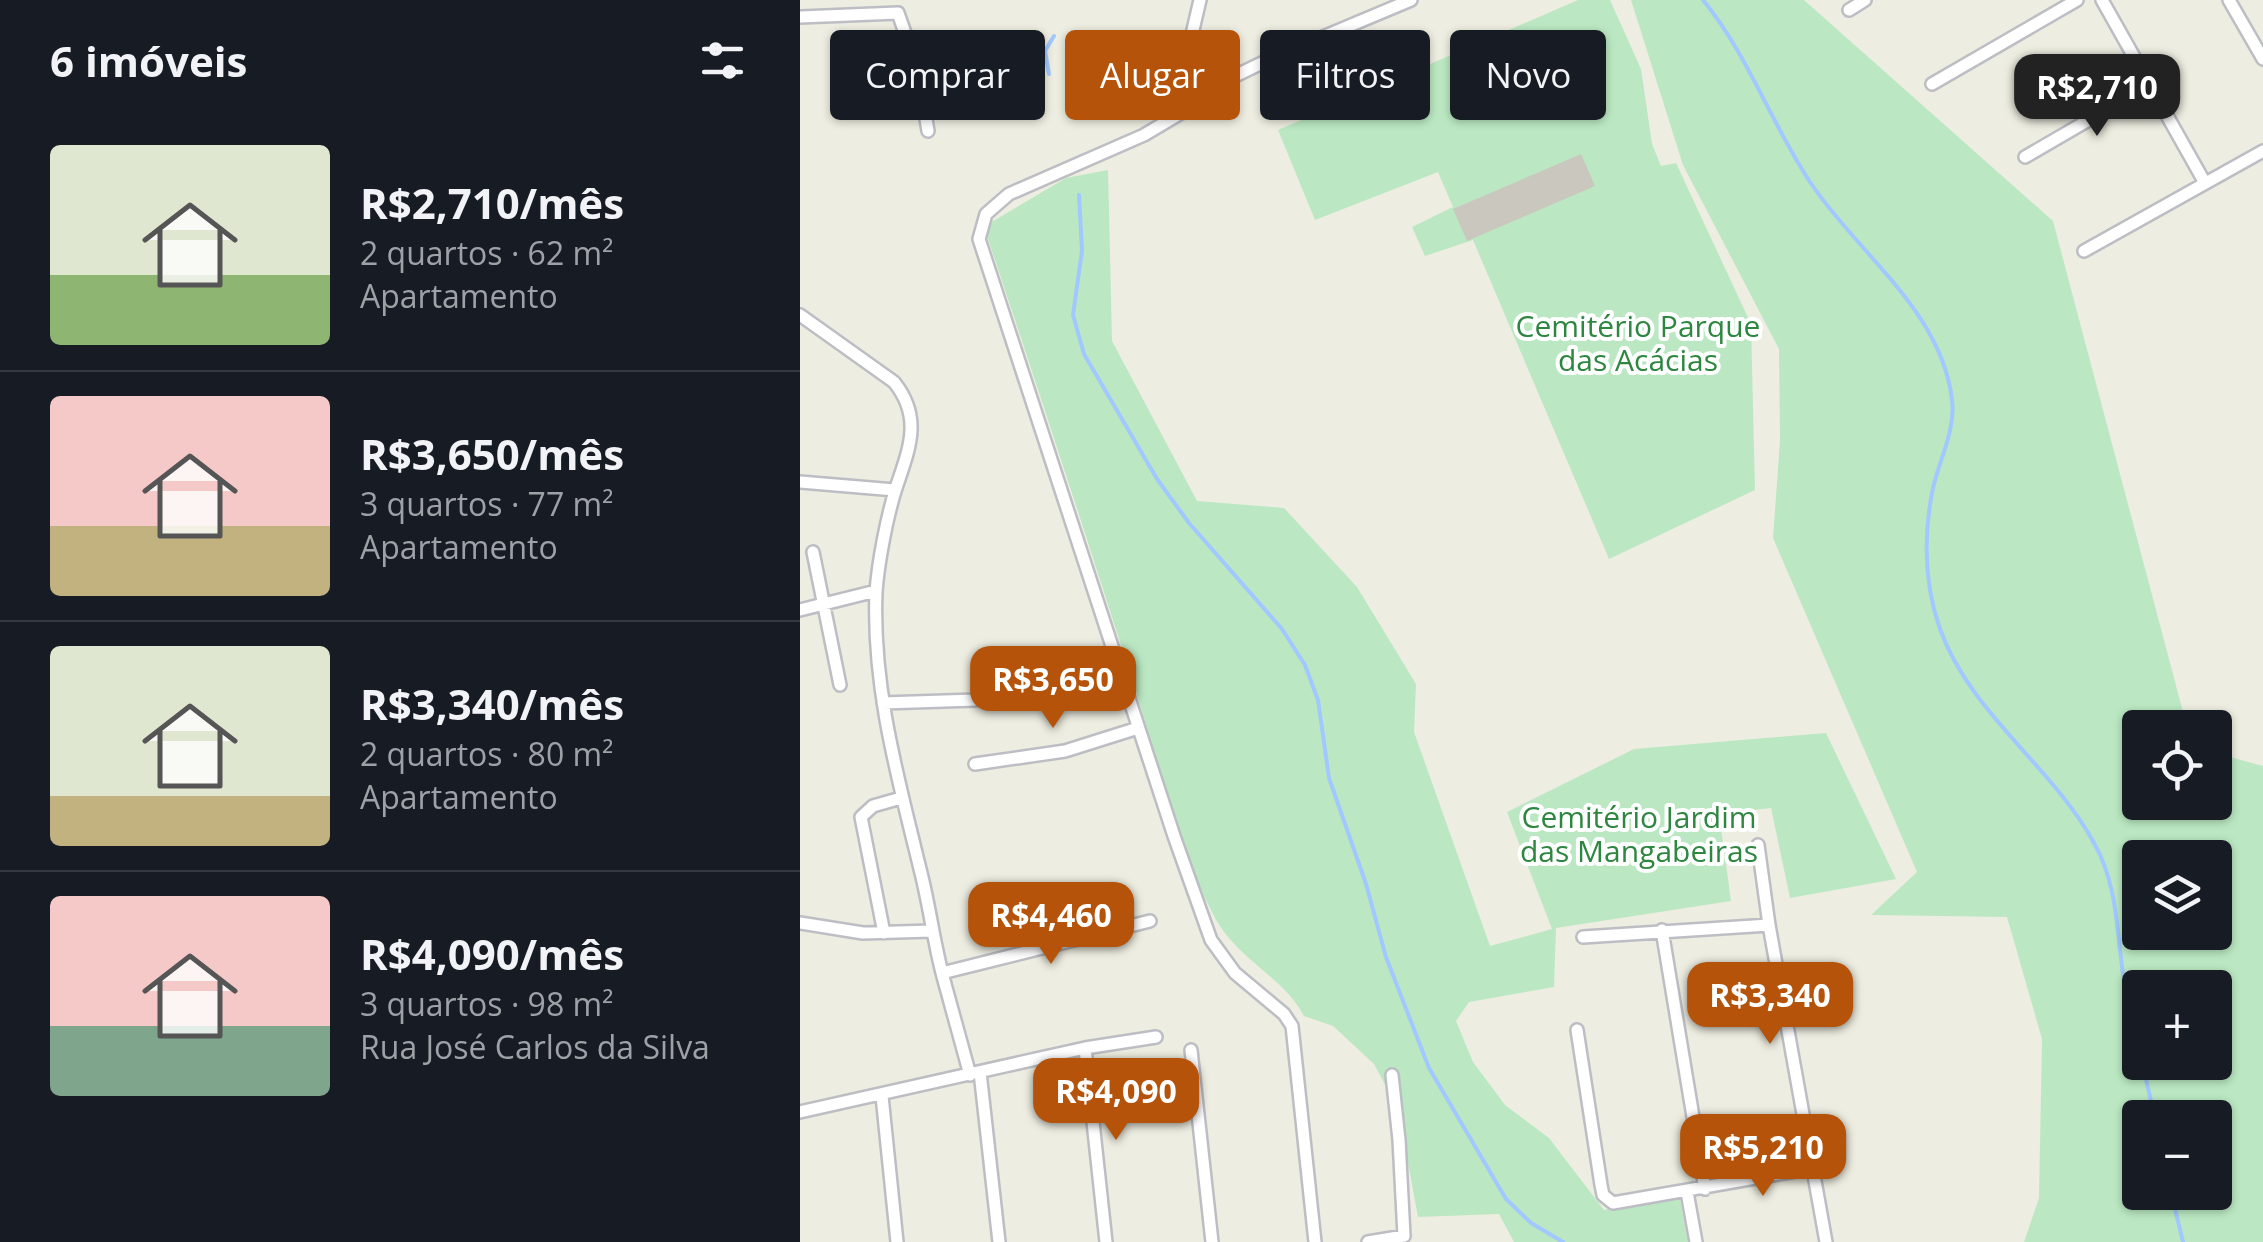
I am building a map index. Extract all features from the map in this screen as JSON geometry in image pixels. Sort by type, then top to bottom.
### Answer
[{"type":"street","points":[[1193,30],[1200,0]]},
{"type":"street","points":[[1240,74],[1411,0]]},
{"type":"street","points":[[1849,10],[1865,0]]},
{"type":"street","points":[[1932,84],[2078,0]]},
{"type":"street","points":[[2103,0],[2205,182]]},
{"type":"street","points":[[2229,0],[2263,59]]},
{"type":"street","points":[[800,17],[898,13],[917,68],[928,131]]},
{"type":"street","points":[[2024,157],[2150,85]]},
{"type":"street","points":[[1169,120],[996,202],[980,226],[982,256],[1211,940],[1234,974],[1284,1014],[1292,1026],[1315,1242]]},
{"type":"street","points":[[2084,251],[2263,151]]},
{"type":"street","points":[[800,315],[878,369],[902,393],[914,426],[911,449],[896,490],[876,591],[883,704],[942,973],[975,1074],[999,1242]]},
{"type":"street","points":[[800,482],[896,490]]},
{"type":"street","points":[[813,552],[840,685]]},
{"type":"street","points":[[800,610],[876,591]]},
{"type":"street","points":[[883,704],[975,700],[1119,671]]},
{"type":"street","points":[[976,764],[1065,751],[1138,728]]},
{"type":"street","points":[[884,933],[861,825],[864,812],[901,798]]},
{"type":"street","points":[[1758,845],[1826,1242]]},
{"type":"street","points":[[942,973],[1150,922]]},
{"type":"street","points":[[800,923],[834,930],[932,931]]},
{"type":"street","points":[[1584,937],[1769,925]]},
{"type":"street","points":[[1662,930],[1705,1189]]},
{"type":"street","points":[[1577,1030],[1601,1185],[1607,1200],[1621,1202],[1687,1192],[1813,1168]]},
{"type":"street","points":[[800,1112],[1085,1048],[1156,1037]]},
{"type":"street","points":[[1085,1048],[1106,1242]]},
{"type":"street","points":[[1192,1050],[1212,1242]]},
{"type":"street","points":[[1368,1242],[1404,1236],[1392,1075]]},
{"type":"street","points":[[882,1096],[896,1242]]},
{"type":"street","points":[[1687,1192],[1696,1242]]},
{"type":"green space","name":"Cemitério Parque das Acácias","points":[[1578,0],[1610,0],[1641,69],[1652,144],[1661,166],[1676,163],[1751,324],[1755,490],[1609,559],[1473,240],[1425,256],[1412,227],[1453,207],[1438,172],[1315,220],[1278,130],[1301,120],[1430,120],[1430,64],[1450,55],[1450,120],[1606,120],[1606,30],[1509,30]]},
{"type":"green space","points":[[1631,0],[1804,0],[2053,221],[2182,710],[2122,710],[2122,820],[2232,820],[2232,758],[2263,766],[2263,1242],[2024,1242],[2039,1198],[2042,1039],[2007,917],[1871,915],[1917,872],[1773,538],[1780,441],[1779,349],[1683,165]]},
{"type":"green space","name":"Cemitério Jardim das Mangabeiras","points":[[1108,170],[1112,341],[1197,501],[1284,508],[1357,587],[1416,684],[1414,732],[1490,946],[1552,929],[1507,812],[1634,749],[1826,733],[1896,879],[1790,898],[1771,808],[1719,814],[1731,901],[1556,928],[1554,987],[1469,1002],[1456,1021],[1473,1062],[1505,1105],[1549,1138],[1604,1210],[1679,1194],[1688,1242],[1514,1242],[1499,1214],[1418,1217],[1398,1109],[1374,1064],[1333,1026],[1304,1016],[1284,990],[1235,945],[1214,916],[1177,828],[986,233],[990,223],[1066,178]]},
{"type":"building","points":[[1581,154],[1595,186],[1467,241],[1453,209]]},
{"type":"waterway","points":[[1703,0],[1733,43],[1810,182],[1915,311],[1945,368],[1952,422],[1933,488],[1927,542],[1928,577],[1940,629],[1971,687],[2077,815],[2094,843],[2112,891],[2123,970]]},
{"type":"waterway","points":[[1049,74],[1045,51],[1054,36]]},
{"type":"waterway","points":[[1079,195],[1082,251],[1073,315],[1084,354],[1157,479],[1189,523],[1282,629],[1305,665],[1318,700],[1329,778],[1366,884],[1386,957],[1429,1068],[1506,1199],[1531,1223],[1563,1242]]},
{"type":"waterway","points":[[2146,1080],[2151,1100]]},
{"type":"waterway","points":[[2175,1210],[2183,1242]]}]
